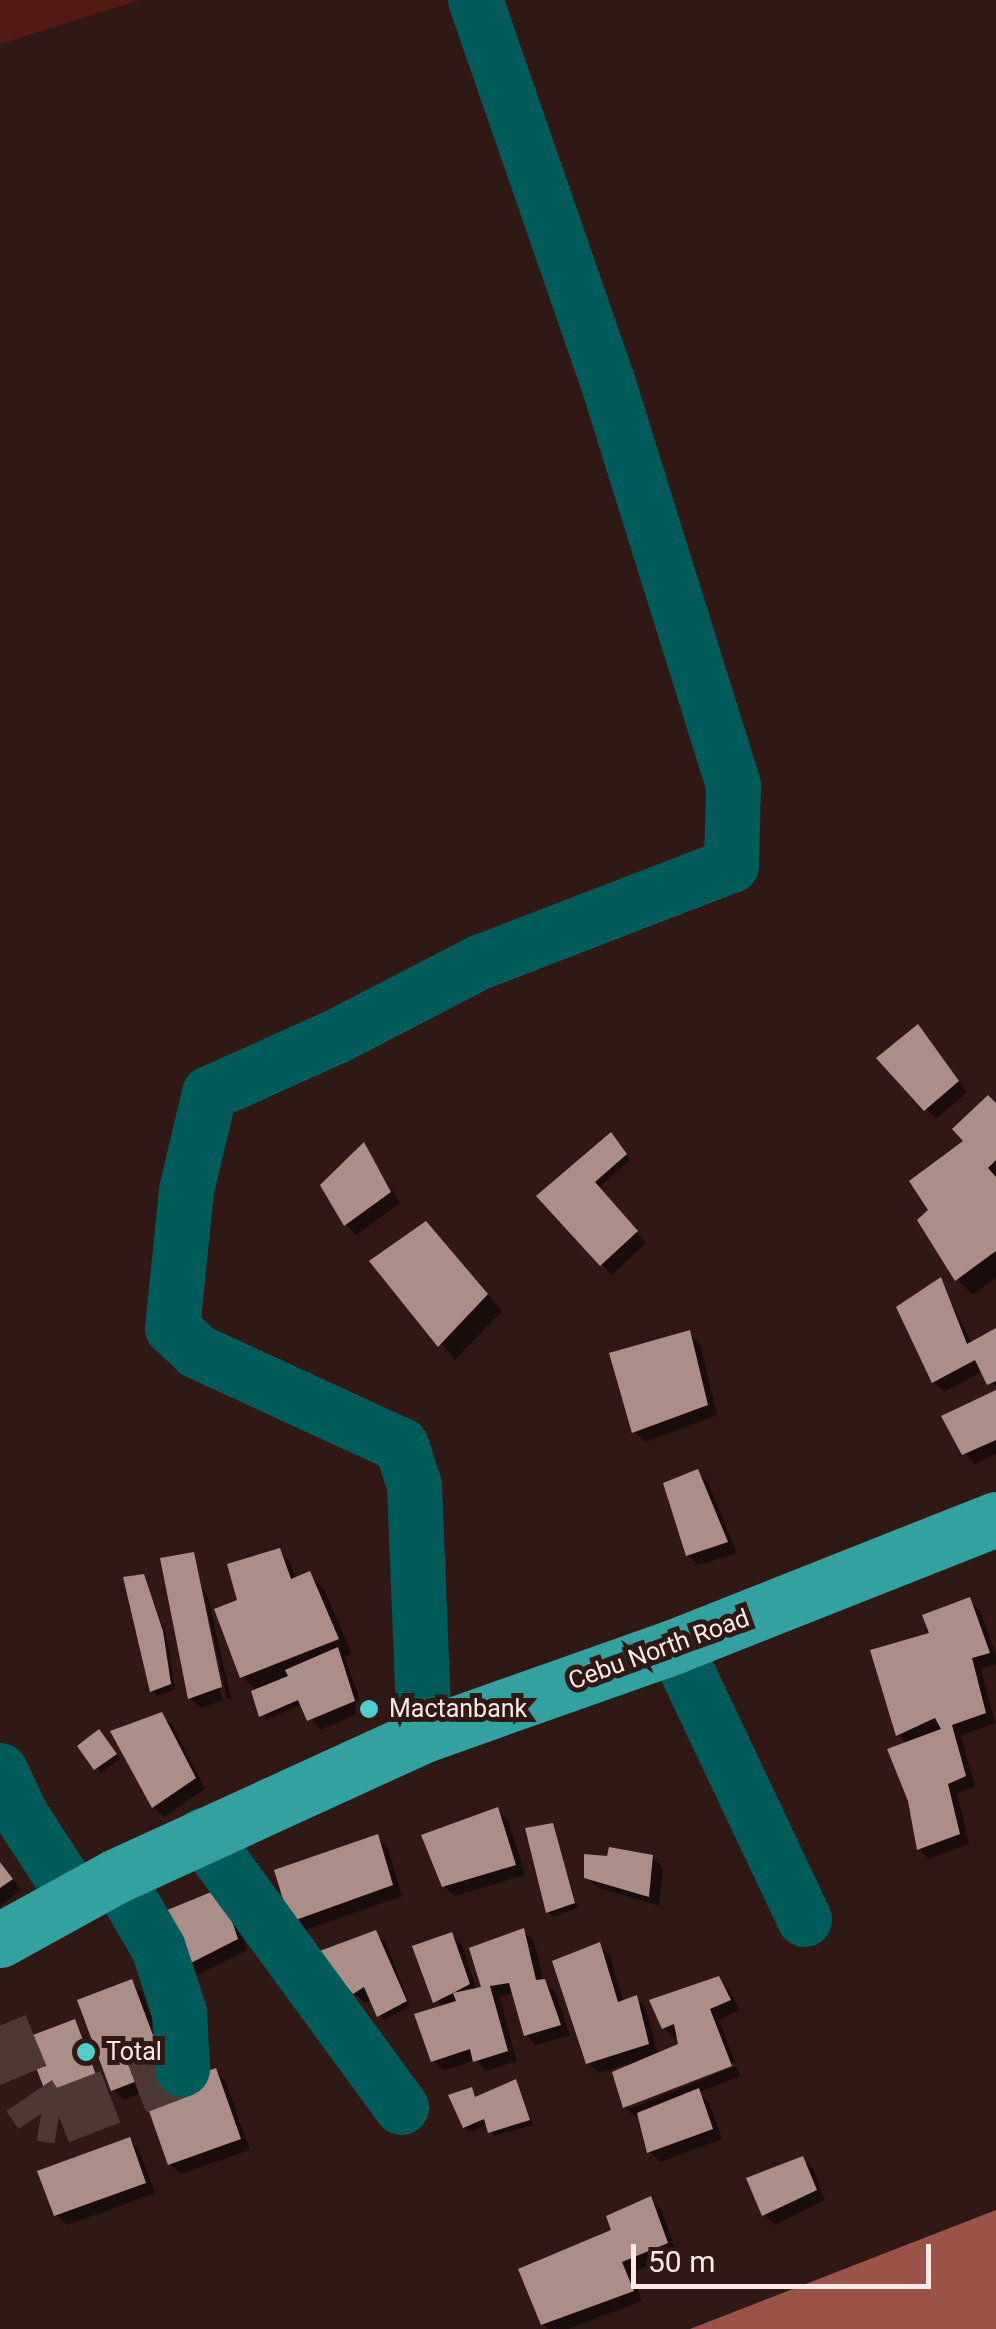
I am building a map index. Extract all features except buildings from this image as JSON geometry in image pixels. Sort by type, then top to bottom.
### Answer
[{"type":"highway","name":"Cebu North Road","points":[[0,1940],[202,1835],[424,1735],[675,1646],[996,1519]]},
{"type":"street","points":[[424,1735],[414,1486],[401,1445],[197,1351],[172,1328],[173,1285],[186,1190],[209,1093],[336,1036],[479,962],[731,865],[733,785],[606,378],[476,0]]},
{"type":"street","points":[[675,1646],[804,1918]]},
{"type":"street","points":[[0,1770],[21,1814],[158,1948],[179,2012],[182,2069]]},
{"type":"street","points":[[202,1835],[402,2107]]},
{"type":"shaded area","points":[[0,0],[140,0],[0,44]]},
{"type":"shaded area","points":[[996,2210],[996,2329],[690,2329]]},
{"type":"tunnel","points":[[0,2025],[29,2095],[41,2113],[59,2116],[182,2069]]},
{"type":"place","name":"Mactanbank","points":[[369,1709]]},
{"type":"place","name":"Total","points":[[86,2052]]}]
